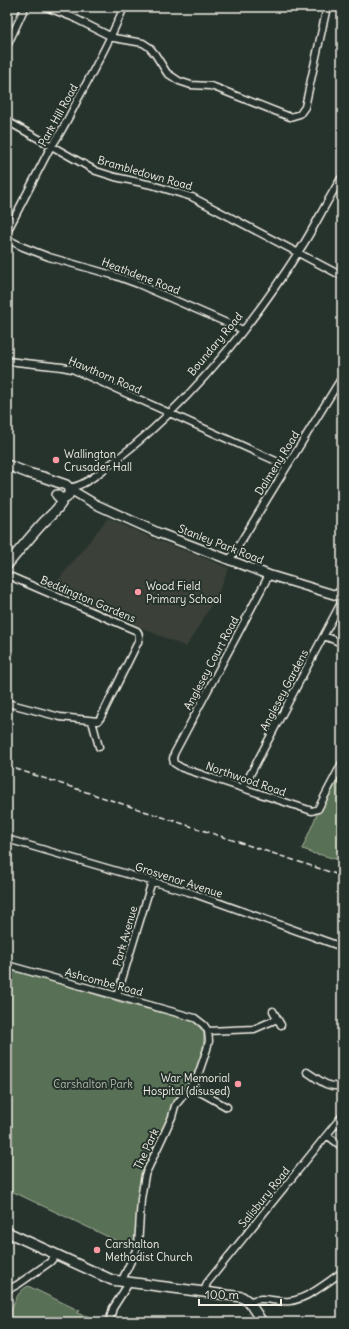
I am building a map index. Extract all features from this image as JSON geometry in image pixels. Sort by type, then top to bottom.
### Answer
[{"type":"main road","name":"Stanley Park Road","points":[[7,465],[28,473],[63,492]]},
{"type":"main road","points":[[7,565],[43,523],[53,515],[62,503],[63,492]]},
{"type":"main road","points":[[7,1232],[112,1280],[245,1298],[262,1322]]},
{"type":"street","points":[[7,41],[9,42],[25,7]]},
{"type":"street","points":[[46,7],[78,20],[111,37],[140,42],[147,45],[155,54],[167,73],[179,81],[196,86],[214,87],[284,115],[292,116],[300,114],[307,103],[327,7]]},
{"type":"street","name":"Park Hill Road","points":[[7,232],[111,37],[124,7]]},
{"type":"street","name":"Brambledown Road","points":[[7,121],[87,167],[105,174],[152,185],[192,197],[342,276]]},
{"type":"street","name":"Boundary Road","points":[[63,492],[84,483],[130,450],[186,397],[243,330],[298,253],[342,177]]},
{"type":"street","name":"Heathdene Road","points":[[7,239],[39,254],[116,276],[138,284],[243,330]]},
{"type":"street","name":"Hawthorn Road","points":[[7,361],[72,369],[287,466]]},
{"type":"street","name":"Dalmeny Road","points":[[229,561],[342,376]]},
{"type":"street","name":"Stanley Park Road","points":[[63,492],[88,503],[95,504],[155,532],[229,561],[340,598]]},
{"type":"street","name":"Beddington Gardens","points":[[7,575],[139,633],[138,642],[101,717],[98,721],[92,721]]},
{"type":"street","name":"Anglesey Court Road","points":[[173,761],[174,754],[269,575]]},
{"type":"street","name":"Anglesey Gardens","points":[[243,788],[324,636],[340,598],[342,586]]},
{"type":"street","points":[[324,636],[342,643]]},
{"type":"street","points":[[7,703],[60,717],[92,721],[99,747]]},
{"type":"street","name":"Northwood Road","points":[[173,761],[178,766],[308,811],[316,810],[342,763]]},
{"type":"street","name":"Grosvenor Avenue","points":[[7,839],[192,893],[342,947]]},
{"type":"street","name":"Park Avenue","points":[[117,996],[152,881]]},
{"type":"street","name":"Ashcombe Road","points":[[7,965],[195,1018],[204,1025],[208,1031]]},
{"type":"street","points":[[273,1011],[281,1025]]},
{"type":"street","points":[[208,1031],[254,1029],[277,1019]]},
{"type":"street","name":"The Park","points":[[109,1322],[113,1308],[126,1282],[123,1278],[138,1246],[141,1199],[145,1175],[176,1106],[191,1087],[201,1068],[209,1041],[208,1031]]},
{"type":"street","points":[[307,1072],[328,1086],[342,1086]]},
{"type":"street","points":[[191,1087],[227,1107]]},
{"type":"street","name":"Salisbury Road","points":[[204,1292],[207,1283],[342,1116]]},
{"type":"street","points":[[327,1135],[342,1147]]},
{"type":"street","points":[[8,1288],[14,1287],[50,1262],[58,1254]]},
{"type":"street","points":[[249,1302],[258,1299],[287,1301],[298,1299],[342,1272]]},
{"type":"shaded area","name":"Wood Field Primary School","points":[[108,518],[152,538],[229,568],[218,594],[186,647],[51,589]]},
{"type":"green space","points":[[342,768],[342,861],[310,853],[309,851],[302,849],[318,812]]},
{"type":"green space","name":"Carshalton Park","points":[[7,967],[120,1002],[195,1021],[204,1033],[203,1050],[190,1086],[178,1099],[147,1166],[136,1250],[7,1189]]},
{"type":"green space","points":[[28,1286],[80,1311],[77,1313],[104,1322],[7,1322],[8,1313],[10,1313],[16,1298],[24,1288]]},
{"type":"railway","points":[[7,766],[342,876]]},
{"type":"place","name":"Wallington Crusader Hall","points":[[56,460]]},
{"type":"place","name":"Wood Field Primary School","points":[[138,592]]},
{"type":"place","name":"War Memorial Hospital (disused)","points":[[238,1084]]},
{"type":"place","name":"Carshalton Methodist Church","points":[[97,1250]]}]
